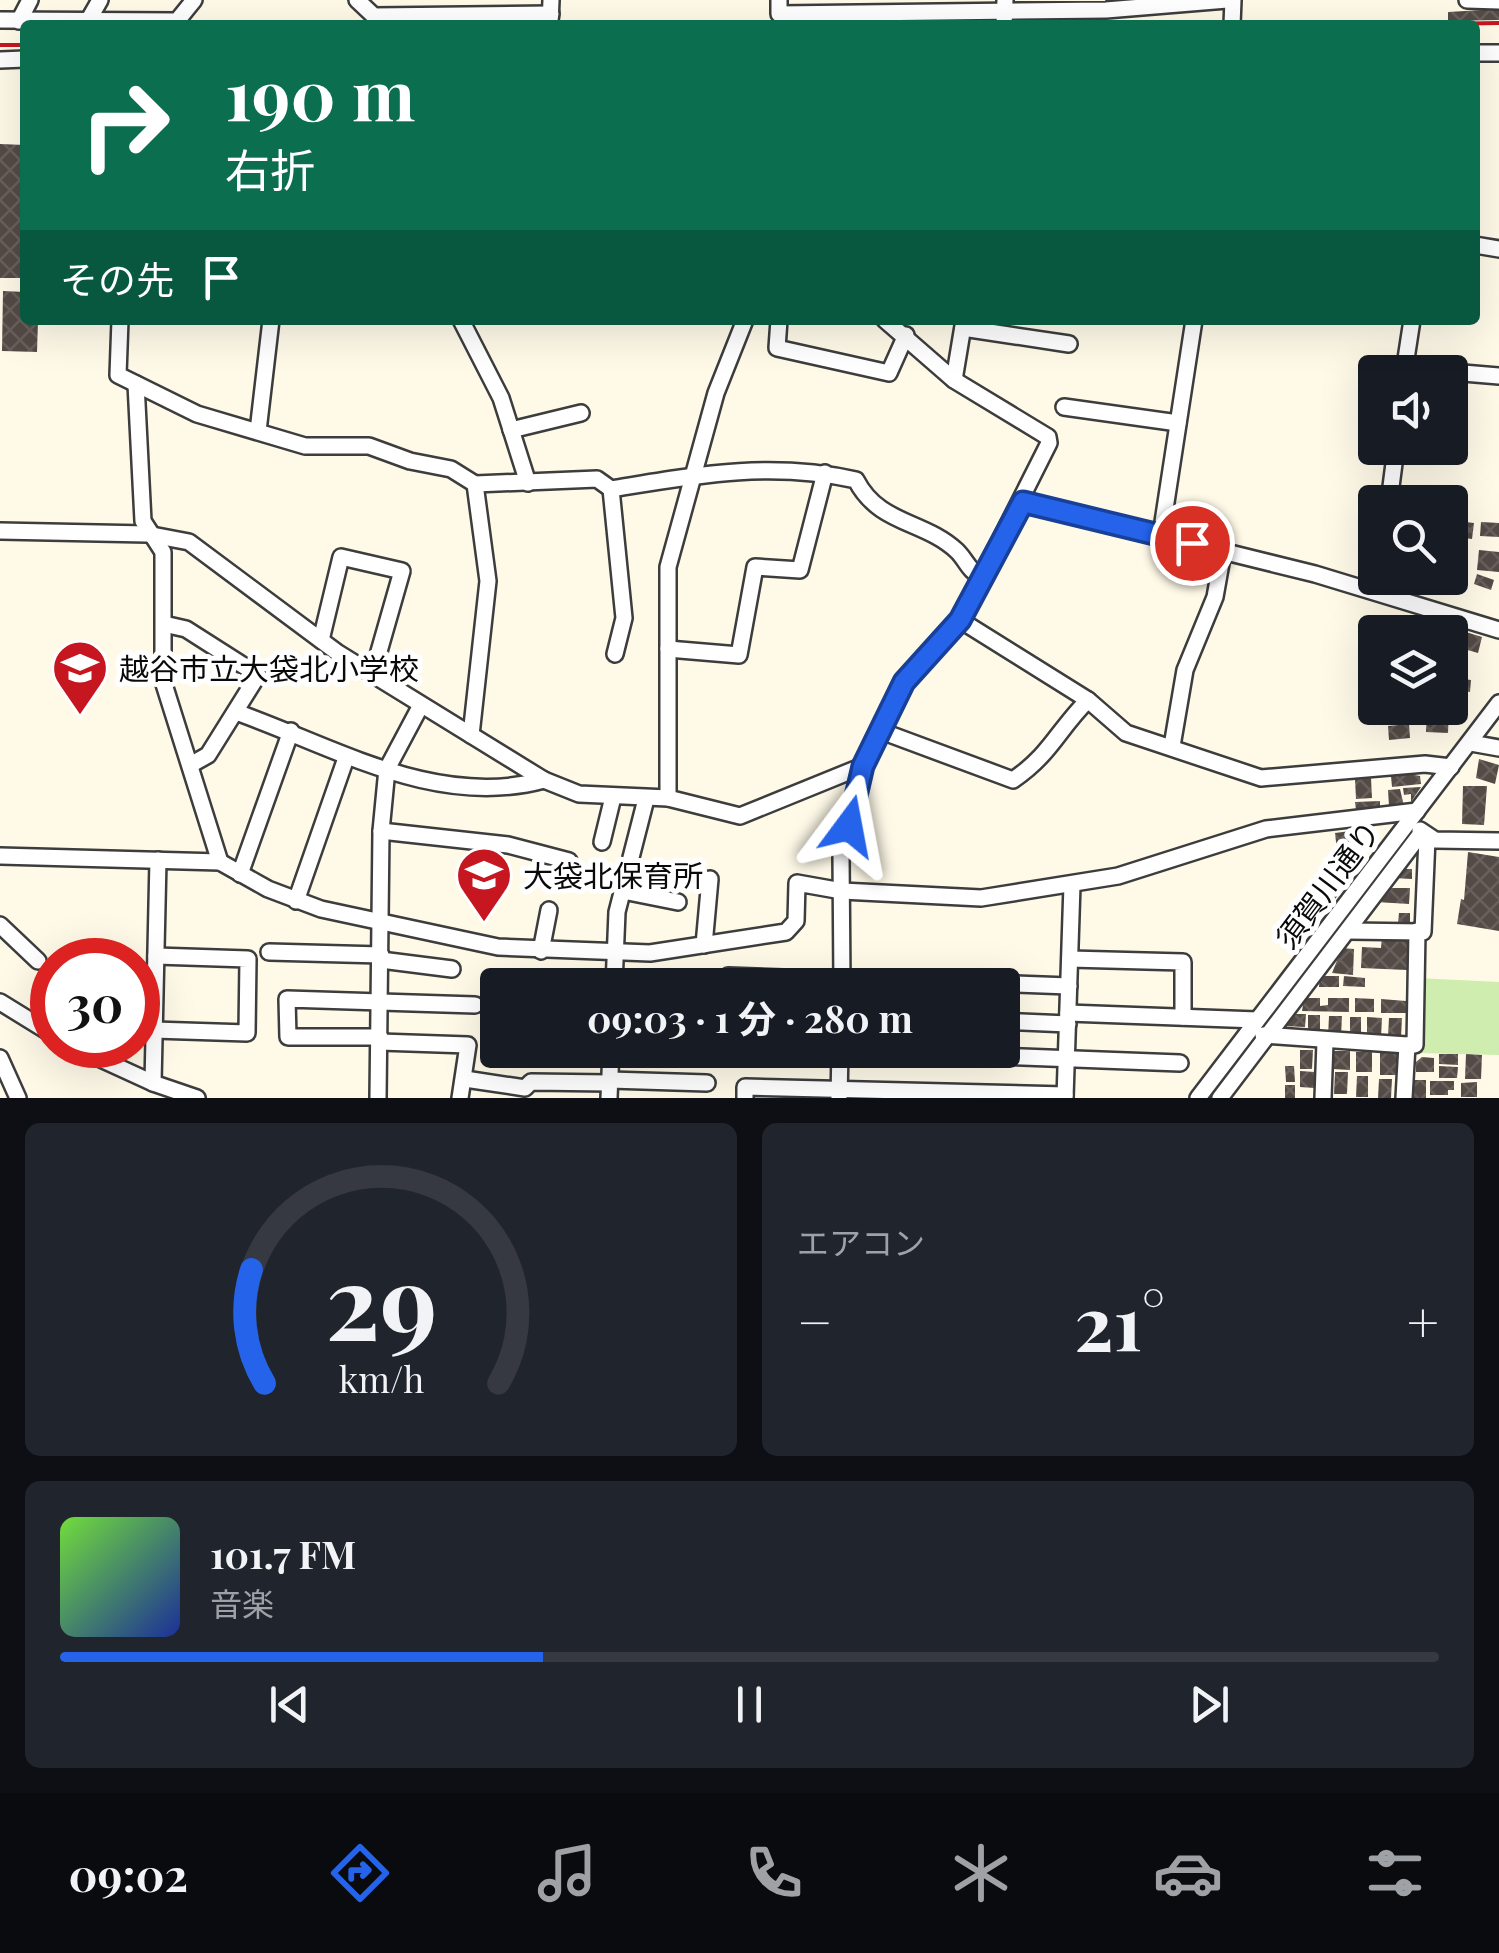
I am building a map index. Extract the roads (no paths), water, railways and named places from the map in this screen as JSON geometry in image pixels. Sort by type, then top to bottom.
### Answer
[{"type":"street","points":[[0,20],[19,20],[30,0]]},
{"type":"street","points":[[177,20],[194,0]]},
{"type":"street","points":[[358,0],[374,16],[551,13]]},
{"type":"street","points":[[779,0],[778,14],[1004,12],[1230,0]]},
{"type":"street","points":[[1467,0],[1499,1]]},
{"type":"street","points":[[120,325],[118,375],[198,414],[305,446],[369,446],[410,462],[451,469],[475,484],[598,479],[612,489],[737,468],[825,473],[856,480],[866,501],[958,552],[966,568],[982,578]]},
{"type":"street","points":[[258,431],[269,325]]},
{"type":"street","points":[[463,325],[501,398],[528,483]]},
{"type":"street","points":[[668,798],[668,567],[716,393],[743,325]]},
{"type":"street","points":[[779,325],[777,348],[888,373],[906,335]]},
{"type":"street","points":[[842,968],[842,856],[863,766],[904,682],[960,620],[1023,502],[1048,438],[954,380],[891,325]]},
{"type":"street","points":[[954,380],[964,325]]},
{"type":"street","points":[[969,325],[1069,344]]},
{"type":"street","points":[[1161,535],[1193,325]]},
{"type":"street","points":[[1406,355],[1411,325]]},
{"type":"street","points":[[1468,374],[1499,376]]},
{"type":"street","points":[[136,384],[142,521],[163,552],[163,681],[220,862]]},
{"type":"street","points":[[1064,408],[1178,423]]},
{"type":"street","points":[[512,430],[581,413]]},
{"type":"street","points":[[668,649],[739,656],[755,567],[800,570],[825,473]]},
{"type":"street","points":[[471,734],[488,582],[475,484]]},
{"type":"street","points":[[612,489],[624,618],[614,654]]},
{"type":"street","points":[[1023,502],[1358,582]]},
{"type":"street","points":[[0,532],[148,534],[190,542],[372,676],[544,780],[579,794],[668,798],[740,816],[863,766]]},
{"type":"street","points":[[1172,746],[1185,670],[1215,596],[1224,552]]},
{"type":"street","points":[[321,640],[341,557],[402,571],[372,676]]},
{"type":"street","points":[[1403,595],[1499,630]]},
{"type":"street","points":[[960,620],[1088,700],[1126,733],[1261,778],[1425,764],[1452,767]]},
{"type":"street","points":[[164,624],[186,629],[258,675],[208,756],[192,764]]},
{"type":"street","points":[[881,731],[1013,780],[1044,760],[1071,717],[1088,700]]},
{"type":"street","name":"須賀川通り","points":[[1198,1098],[1254,1024],[1419,826],[1452,767],[1499,703]]},
{"type":"street","points":[[378,1098],[381,830],[387,769],[420,707]]},
{"type":"street","points":[[236,712],[346,758],[444,787],[520,786],[544,780]]},
{"type":"street","points":[[240,874],[291,732]]},
{"type":"street","points":[[1471,743],[1499,748]]},
{"type":"street","points":[[296,901],[346,758]]},
{"type":"street","points":[[602,842],[613,797]]},
{"type":"street","points":[[615,968],[623,891],[646,800]]},
{"type":"street","points":[[1348,931],[1424,932],[1419,826]]},
{"type":"street","points":[[1220,1098],[1348,931],[1419,826]]},
{"type":"street","points":[[0,856],[220,862],[296,901],[498,948],[616,954],[786,932],[796,921],[797,883],[842,891],[981,898],[1118,876],[1266,828],[1419,826],[1499,841]]},
{"type":"street","points":[[381,830],[508,845],[569,861]]},
{"type":"street","points":[[156,938],[158,860]]},
{"type":"street","points":[[704,945],[710,879]]},
{"type":"street","points":[[745,1098],[745,1086],[839,1093],[1065,1096],[1072,885]]},
{"type":"street","points":[[623,891],[678,902]]},
{"type":"street","points":[[541,951],[549,910]]},
{"type":"street","points":[[0,925],[30,953]]},
{"type":"street","points":[[1020,1020],[1183,1017],[1254,1024],[1266,1038],[1416,1046],[1417,931]]},
{"type":"street","points":[[270,952],[381,957],[452,968]]},
{"type":"street","points":[[160,956],[248,959],[247,1032],[160,1030]]},
{"type":"street","points":[[1070,959],[1183,962],[1183,1017]]},
{"type":"street","points":[[1020,984],[1069,986]]},
{"type":"street","points":[[460,1098],[468,1045],[288,1037],[287,999],[474,1005]]},
{"type":"street","points":[[0,1002],[30,1020]]},
{"type":"street","points":[[1323,1098],[1325,1042]]},
{"type":"street","points":[[1404,1098],[1408,1046]]},
{"type":"street","points":[[1020,1056],[1180,1063]]},
{"type":"street","points":[[0,1058],[18,1098]]},
{"type":"street","points":[[120,1068],[197,1098]]},
{"type":"street","points":[[152,1083],[153,1068]]},
{"type":"street","points":[[839,1093],[840,1068]]},
{"type":"street","points":[[465,1080],[525,1088],[532,1082],[610,1087],[706,1084]]},
{"type":"railway","points":[[1480,23],[1499,23]]},
{"type":"railway","points":[[0,45],[20,45]]},
{"type":"place","name":"越谷市立大袋北小学校","points":[[80,717]]},
{"type":"place","name":"大袋北保育所","points":[[484,924]]}]
